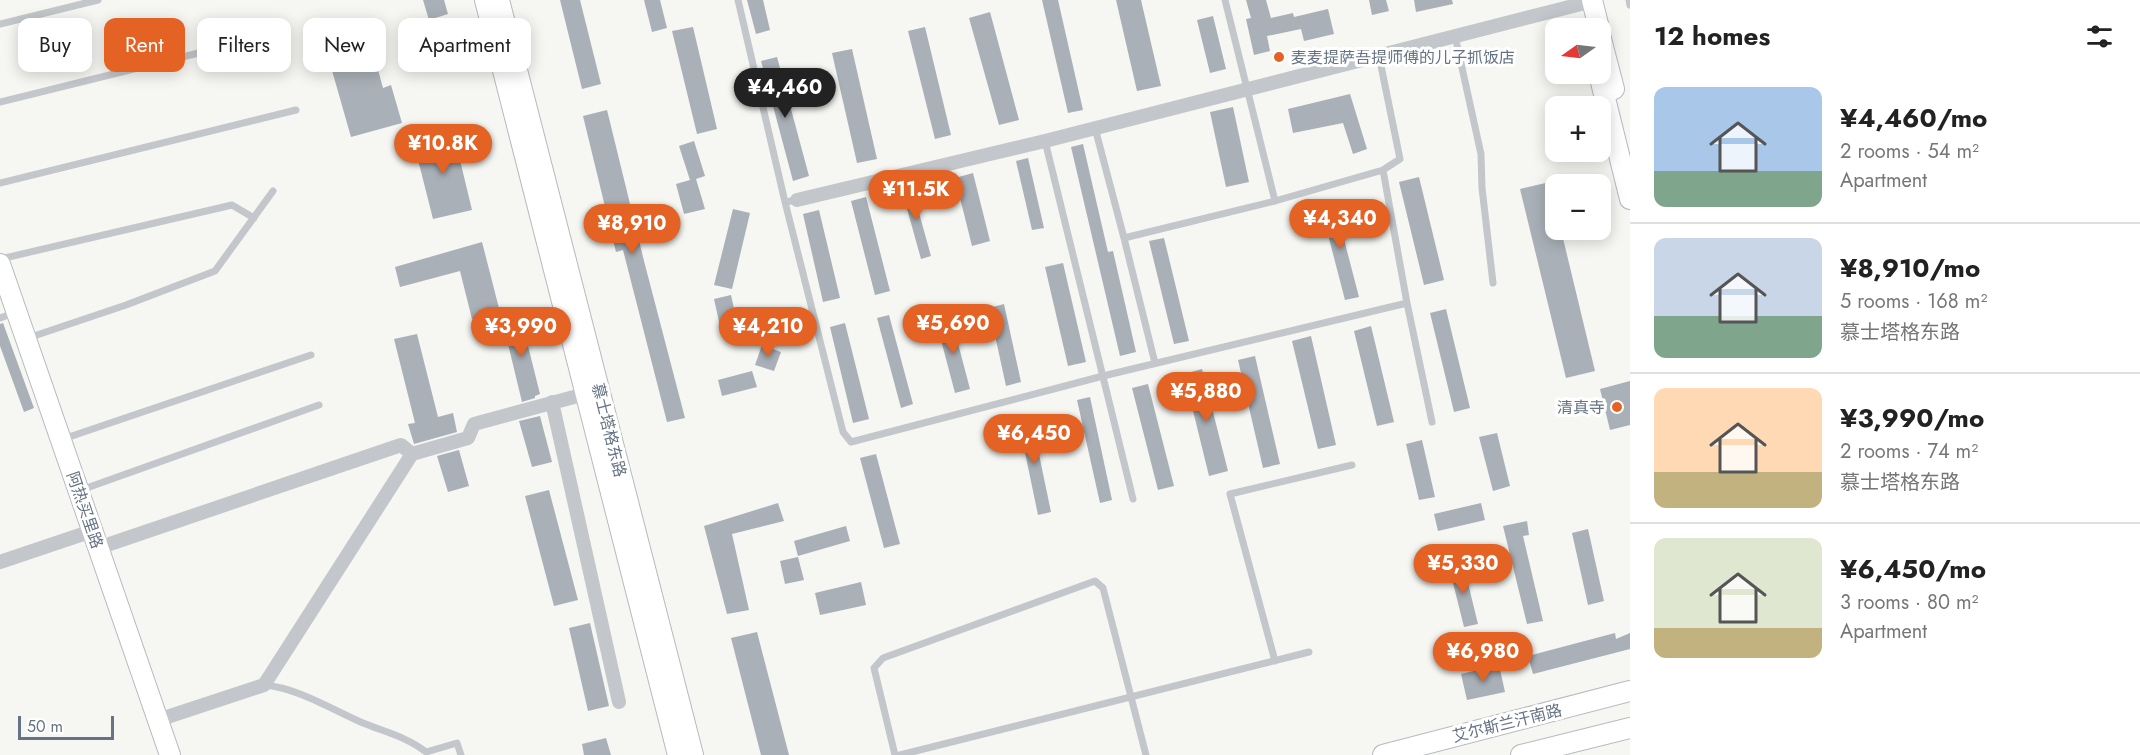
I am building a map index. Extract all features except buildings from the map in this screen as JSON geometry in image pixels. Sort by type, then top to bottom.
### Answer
[{"type":"main road","name":"慕士塔格东路","points":[[484,0],[678,755]]},
{"type":"main road","name":"慕士塔格东路","points":[[499,0],[693,755]]},
{"type":"main road","points":[[1584,2],[1586,18]]},
{"type":"main road","points":[[1584,2],[1593,18]]},
{"type":"main road","points":[[1611,76],[1630,149]]},
{"type":"main road","points":[[1601,84],[1630,199]]},
{"type":"main road","name":"阿热买里路","points":[[0,264],[8,315],[26,338],[170,755]]},
{"type":"main road","name":"艾尔斯兰汗南路","points":[[1383,755],[1630,692]]},
{"type":"main road","name":"艾尔斯兰汗南路","points":[[1521,755],[1630,728]]},
{"type":"street","points":[[791,201],[1045,141],[1584,2]]},
{"type":"street","points":[[158,720],[264,685],[412,454],[468,438],[474,424],[585,394]]},
{"type":"street","points":[[552,402],[619,702]]},
{"type":"street","points":[[0,562],[95,539],[401,445],[412,454]]},
{"type":"lane","points":[[0,24],[98,0]]},
{"type":"lane","points":[[738,0],[791,201],[843,432],[851,442],[1103,376],[1407,303]]},
{"type":"lane","points":[[1225,0],[1275,201]]},
{"type":"lane","points":[[1629,0],[1630,5]]},
{"type":"lane","points":[[1455,36],[1482,154],[1482,188],[1493,283]]},
{"type":"lane","points":[[0,102],[197,53]]},
{"type":"lane","points":[[1124,238],[1275,201],[1383,170],[1400,159],[1379,56]]},
{"type":"lane","points":[[0,183],[296,110]]},
{"type":"lane","points":[[1095,128],[1155,363]]},
{"type":"lane","points":[[1045,141],[1133,499]]},
{"type":"lane","points":[[1383,170],[1407,303],[1432,422]]},
{"type":"lane","points":[[26,338],[126,305],[215,270],[273,191]]},
{"type":"lane","points":[[0,258],[232,205],[254,218]]},
{"type":"lane","points":[[61,440],[311,356]]},
{"type":"lane","points":[[78,491],[319,405]]},
{"type":"lane","points":[[1275,661],[1230,494],[1352,465]]},
{"type":"lane","points":[[895,755],[874,668],[883,658],[1095,581],[1103,588],[1146,755]]},
{"type":"lane","points":[[900,755],[1309,652]]},
{"type":"lane","points":[[264,685],[281,686],[366,724],[412,741],[426,752],[457,742],[460,755]]},
{"type":"place","name":"麦麦提萨吾提师傅的儿子抓饭店","points":[[1279,57]]},
{"type":"place","name":"清真寺","points":[[1617,407]]}]
